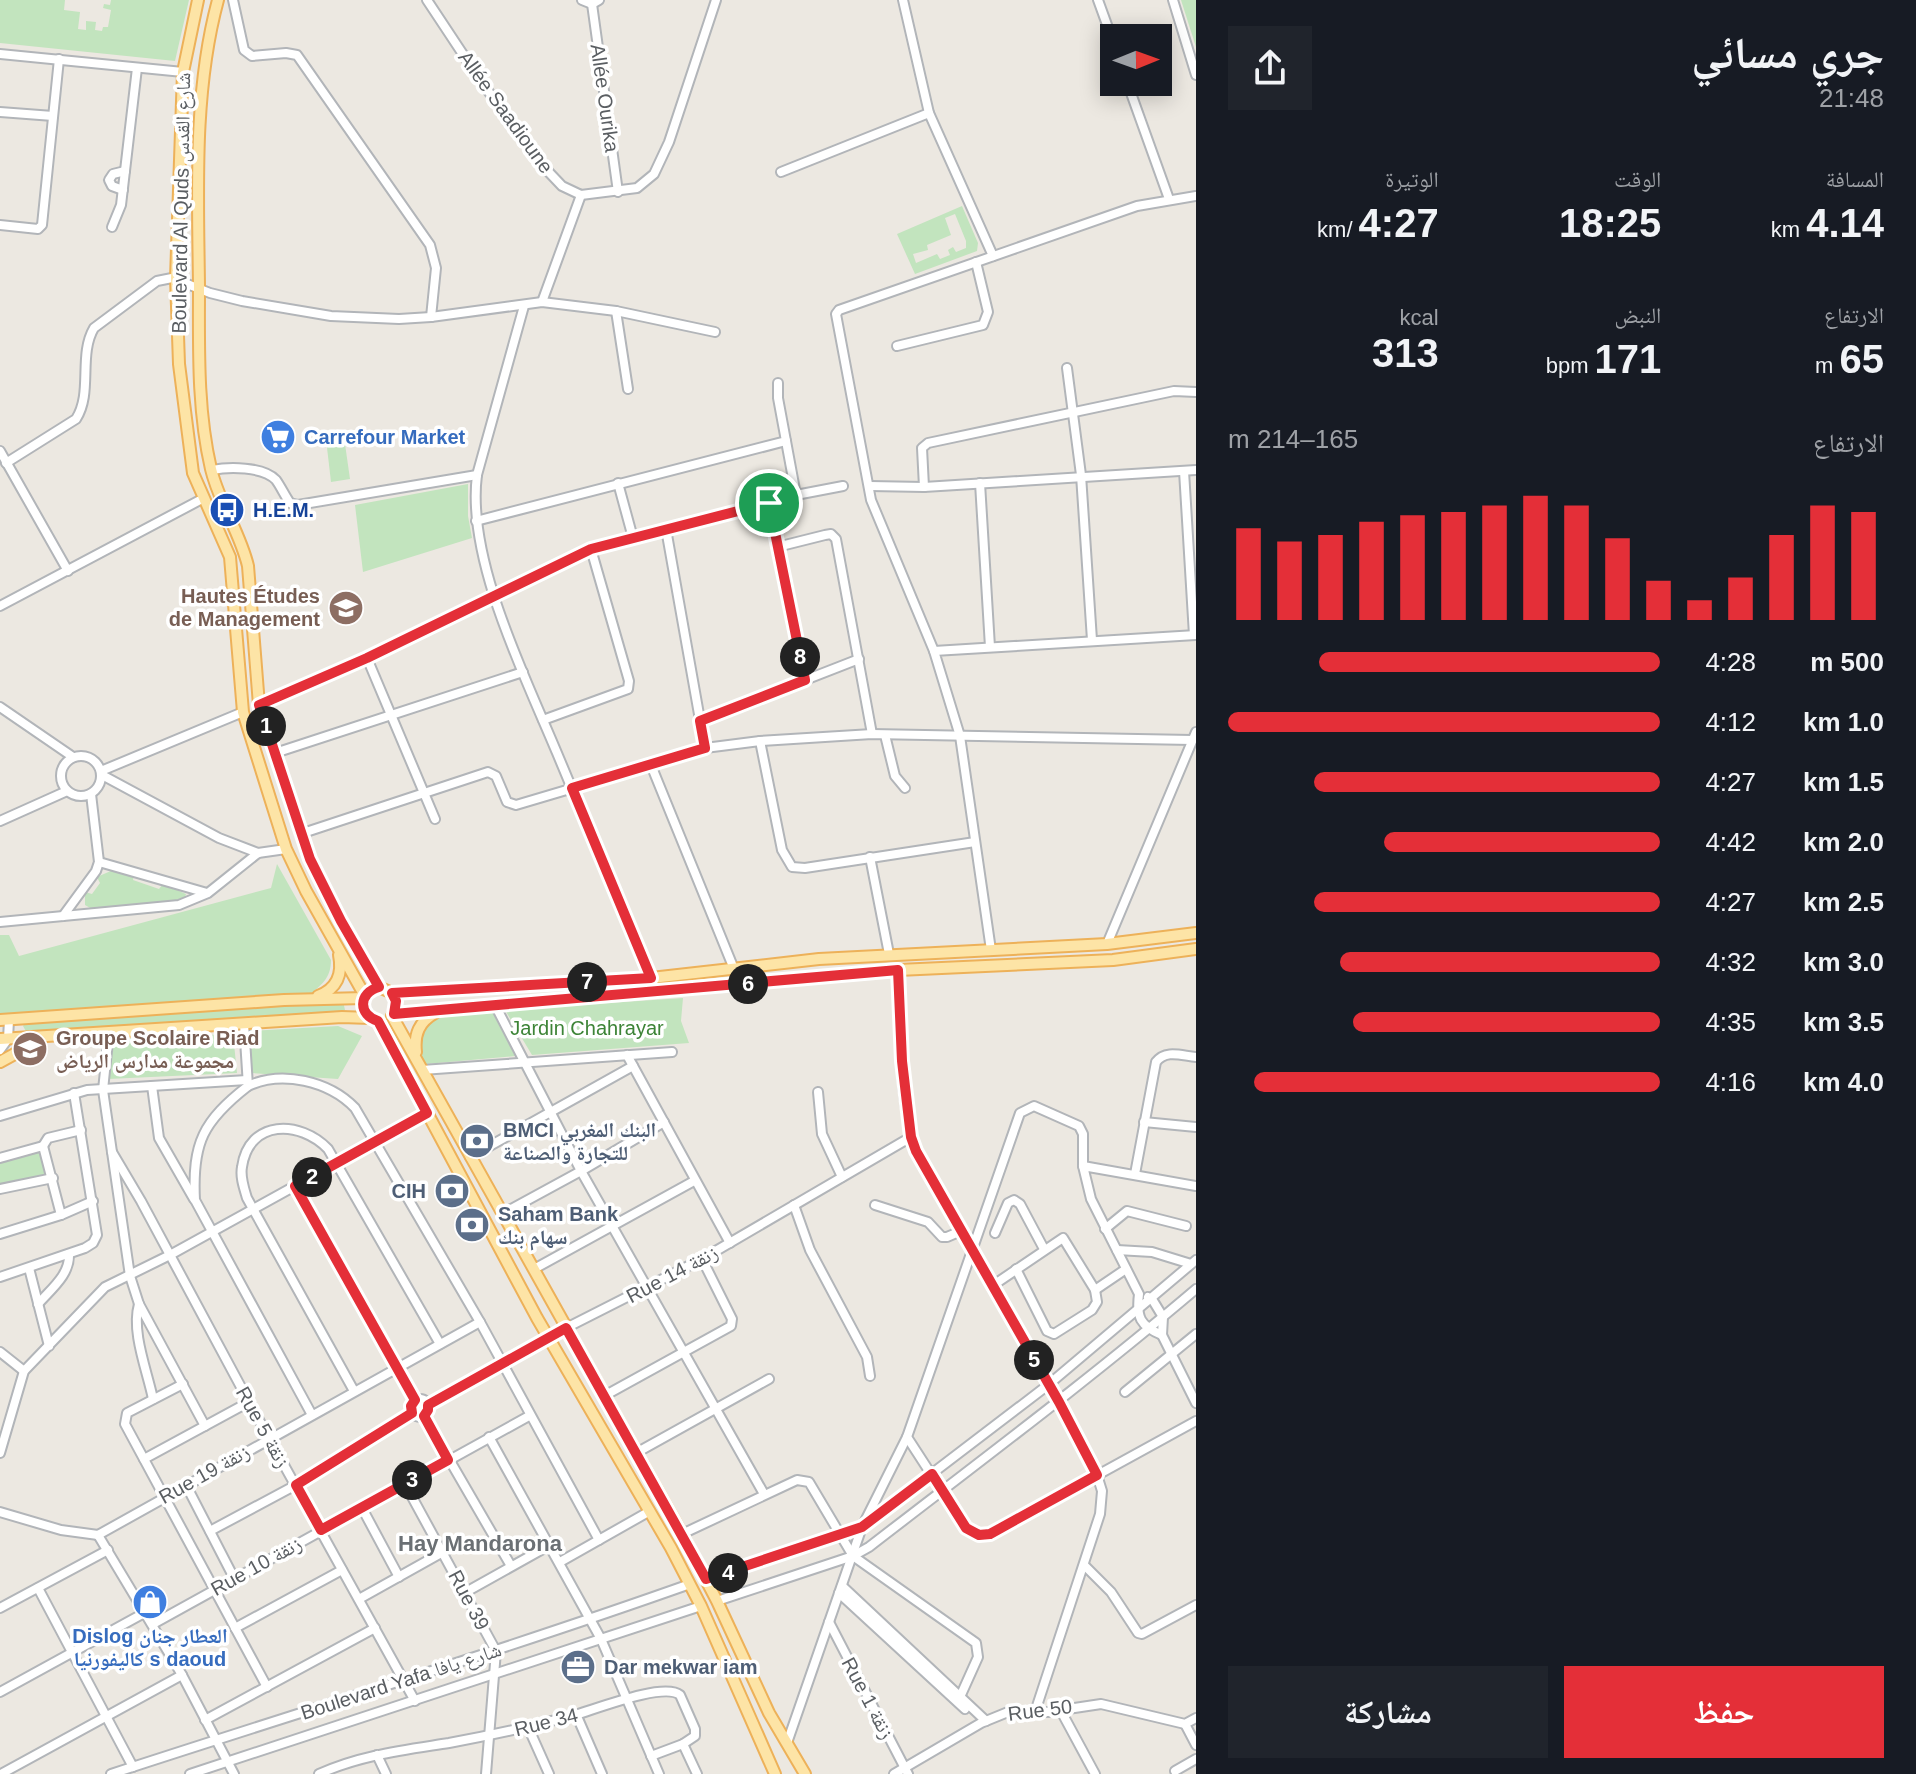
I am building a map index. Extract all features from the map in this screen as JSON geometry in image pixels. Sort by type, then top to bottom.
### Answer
[{"type":"main road","name":"Boulevard Al Quds شارع القدس","points":[[198,0],[183,72],[176,278],[179,364],[193,473],[230,557],[243,712],[286,849],[364,997]]},
{"type":"main road","name":"Boulevard Al Quds شارع القدس","points":[[218,0],[204,63],[198,214],[203,424],[212,470],[248,566],[259,705],[300,834],[322,886],[379,987]]},
{"type":"main road","points":[[775,1774],[690,1584],[427,1113],[373,1019],[363,1008],[364,997],[379,987],[392,993],[651,978],[889,954],[1107,944],[1196,933]]},
{"type":"main road","points":[[310,999],[325,993],[338,981],[341,966],[335,941]]},
{"type":"main road","points":[[4,1039],[373,1019],[439,1010],[898,970],[1113,960],[1196,949]]},
{"type":"main road","points":[[392,993],[396,1001],[393,1015],[422,1070],[682,1534],[769,1713],[805,1774]]},
{"type":"main road","points":[[4,1020],[364,997]]},
{"type":"main road","points":[[416,1058],[415,1037],[419,1027],[439,1010]]},
{"type":"main road","points":[[0,1062],[46,1037]]},
{"type":"street","points":[[233,0],[240,43],[246,52],[256,56],[297,55],[430,245],[436,268],[431,317]]},
{"type":"street","name":"Allée Saadioune","points":[[427,0],[543,166],[562,186],[581,195]]},
{"type":"street","points":[[582,0],[595,2]]},
{"type":"street","points":[[542,302],[581,195],[637,188],[660,165],[716,0]]},
{"type":"street","points":[[903,0],[929,113],[993,256]]},
{"type":"street","points":[[1098,0],[1107,24]]},
{"type":"street","points":[[1173,0],[1196,75]]},
{"type":"street","name":"Allée Ourika","points":[[595,2],[618,192]]},
{"type":"street","points":[[0,54],[183,72]]},
{"type":"street","points":[[0,225],[38,229],[42,225],[59,59]]},
{"type":"street","points":[[112,227],[120,211],[137,68]]},
{"type":"street","points":[[1132,96],[1169,199]]},
{"type":"street","points":[[0,112],[53,116]]},
{"type":"street","points":[[781,172],[929,113]]},
{"type":"street","points":[[123,190],[112,186],[109,180],[113,174],[125,171]]},
{"type":"street","points":[[991,950],[960,736],[934,651],[871,500],[836,314],[846,307],[1137,206],[1196,196]]},
{"type":"street","points":[[897,346],[983,325],[988,312],[976,262]]},
{"type":"street","points":[[6,463],[73,423],[80,414],[88,339],[94,328],[157,281],[176,278],[242,301],[316,314],[366,318],[431,317],[542,302],[616,311],[715,332]]},
{"type":"street","points":[[524,306],[477,475],[474,497],[476,521],[495,596],[523,672],[651,978]]},
{"type":"street","points":[[616,311],[628,389]]},
{"type":"street","points":[[1067,368],[1081,475],[1092,640]]},
{"type":"street","points":[[778,383],[796,495]]},
{"type":"street","points":[[924,487],[923,444],[1174,391],[1196,392]]},
{"type":"street","points":[[476,521],[786,441]]},
{"type":"street","points":[[0,451],[68,571]]},
{"type":"street","points":[[212,470],[236,467],[269,475],[277,481],[290,503],[298,505],[477,475]]},
{"type":"street","points":[[870,486],[924,487],[1196,470]]},
{"type":"street","points":[[934,651],[1195,635],[1184,471]]},
{"type":"street","points":[[618,483],[633,538]]},
{"type":"street","points":[[980,483],[990,647]]},
{"type":"street","points":[[259,705],[367,658],[591,549],[796,495],[843,486]]},
{"type":"street","points":[[0,606],[202,499]]},
{"type":"street","points":[[769,503],[805,680]]},
{"type":"street","points":[[666,529],[705,748]]},
{"type":"street","points":[[777,547],[831,534],[836,539],[872,734]]},
{"type":"street","points":[[543,720],[628,689],[629,681],[591,549]]},
{"type":"street","points":[[367,658],[435,819]]},
{"type":"street","points":[[700,721],[859,659]]},
{"type":"street","points":[[275,753],[523,672]]},
{"type":"street","points":[[0,707],[73,757]]},
{"type":"street","points":[[102,773],[243,712]]},
{"type":"street","points":[[300,834],[488,772],[496,776],[507,802],[513,805],[705,748],[760,741],[872,734],[1194,736],[1107,944]]},
{"type":"street","points":[[885,735],[895,776],[905,788]]},
{"type":"street","points":[[760,741],[782,850],[792,867],[805,868],[975,842]]},
{"type":"street","points":[[102,773],[98,787],[91,794],[77,796],[67,791],[61,772],[73,757],[86,755],[92,758],[102,773],[219,838],[258,853],[286,849]]},
{"type":"street","points":[[651,765],[734,969]]},
{"type":"street","points":[[0,821],[67,791]]},
{"type":"street","points":[[63,916],[96,871],[99,862],[91,794]]},
{"type":"street","points":[[0,922],[190,902],[208,893],[258,853]]},
{"type":"street","points":[[870,857],[889,954]]},
{"type":"street","points":[[99,862],[208,893]]},
{"type":"street","points":[[898,970],[902,1061],[911,1137],[1059,1402],[1097,1475],[1103,1505],[1035,1712]]},
{"type":"street","points":[[495,1005],[581,1171],[764,1494]]},
{"type":"street","points":[[0,1050],[4,1039],[4,1020]]},
{"type":"street","points":[[195,1200],[193,1167],[201,1138],[215,1115],[247,1083],[244,1024]]},
{"type":"street","points":[[109,1032],[103,1090],[130,1276],[139,1304],[205,1426]]},
{"type":"street","points":[[422,1070],[672,1052]]},
{"type":"street","points":[[1135,1174],[1156,1062],[1160,1057],[1171,1054],[1196,1057]]},
{"type":"street","points":[[627,1055],[730,1243]]},
{"type":"street","points":[[470,1157],[633,1066]]},
{"type":"street","points":[[0,1116],[74,1093],[152,1086],[290,1079],[337,1093],[355,1108],[376,1141],[480,1322],[599,1540]]},
{"type":"street","points":[[152,1086],[159,1138],[312,1415]]},
{"type":"street","points":[[818,1092],[822,1134],[842,1177]]},
{"type":"street","points":[[0,1277],[69,1254],[93,1243],[97,1235],[74,1093]]},
{"type":"street","points":[[787,1743],[862,1527],[907,1437],[1020,1113],[1024,1109],[1034,1106],[1079,1126],[1083,1134],[1083,1166],[1087,1187],[1139,1294],[1137,1312],[1147,1329],[1162,1335]]},
{"type":"street","points":[[0,1453],[24,1371],[105,1287],[170,1255],[427,1113]]},
{"type":"street","points":[[502,1214],[664,1122]]},
{"type":"street","points":[[1144,1122],[1196,1127]]},
{"type":"street","points":[[354,1391],[253,1208],[243,1181],[242,1166],[251,1146],[268,1131],[290,1128],[310,1134],[328,1149],[440,1344]]},
{"type":"street","points":[[0,1158],[43,1146],[48,1138],[81,1130]]},
{"type":"street","name":"Rue 14 زنقة","points":[[428,1405],[566,1328],[702,1259],[911,1137]]},
{"type":"street","points":[[43,1146],[61,1215]]},
{"type":"street","name":"Rue 5 زنقة","points":[[112,1152],[415,1701]]},
{"type":"street","points":[[1083,1166],[1196,1186]]},
{"type":"street","points":[[0,1189],[53,1178]]},
{"type":"street","points":[[534,1269],[694,1181]]},
{"type":"street","points":[[295,1186],[415,1400]]},
{"type":"street","points":[[995,1233],[1008,1203],[1014,1200],[1020,1204],[1044,1249]]},
{"type":"street","points":[[0,1234],[61,1215],[93,1201]]},
{"type":"street","points":[[794,1205],[814,1260],[867,1357],[870,1376]]},
{"type":"street","points":[[875,1205],[928,1222],[942,1237],[961,1231]]},
{"type":"street","points":[[1105,1229],[1127,1211],[1186,1226]]},
{"type":"street","points":[[992,1286],[1044,1249],[1065,1238],[1095,1290],[1097,1302],[1092,1310],[1054,1334],[1047,1331],[1016,1269]]},
{"type":"street","points":[[1117,1250],[1152,1252],[1194,1262]]},
{"type":"street","points":[[38,1304],[66,1273],[69,1254]]},
{"type":"street","points":[[604,1396],[733,1323],[702,1259]]},
{"type":"street","points":[[706,1579],[862,1527],[1048,1385],[1194,1262]]},
{"type":"street","points":[[29,1268],[49,1346]]},
{"type":"street","points":[[1095,1290],[1126,1269]]},
{"type":"street","points":[[717,1601],[853,1556],[869,1547],[1059,1402],[1196,1289]]},
{"type":"street","points":[[1139,1294],[1152,1299],[1163,1317],[1162,1335],[1196,1403]]},
{"type":"street","points":[[139,1304],[136,1314],[138,1331],[153,1399]]},
{"type":"street","name":"Rue 19 زنقة","points":[[98,1535],[480,1322]]},
{"type":"street","points":[[1125,1392],[1196,1334]]},
{"type":"street","points":[[0,1352],[24,1371]]},
{"type":"street","points":[[1072,1364],[1089,1377]]},
{"type":"street","points":[[636,1453],[769,1379]]},
{"type":"street","points":[[183,1384],[127,1413],[125,1418],[267,1687]]},
{"type":"street","points":[[412,1413],[411,1406],[415,1400],[423,1399],[428,1405],[424,1416]]},
{"type":"street","points":[[144,1459],[249,1402]]},
{"type":"street","points":[[412,1413],[424,1416]]},
{"type":"street","points":[[210,1531],[296,1485],[412,1413]]},
{"type":"street","points":[[424,1416],[511,1566]]},
{"type":"street","name":"Rue 10 زنقة","points":[[153,1624],[529,1416]]},
{"type":"street","points":[[907,1437],[966,1528],[979,1535],[990,1534],[1196,1421]]},
{"type":"street","points":[[989,1429],[1002,1443]]},
{"type":"street","points":[[489,1437],[591,1619],[659,1774]]},
{"type":"street","points":[[682,1534],[797,1480],[809,1482],[853,1556],[976,1643],[978,1657],[960,1697]]},
{"type":"street","name":"Rue 39","points":[[405,1484],[496,1651],[486,1774]]},
{"type":"street","points":[[186,1485],[234,1578]]},
{"type":"street","points":[[362,1508],[399,1577]]},
{"type":"street","points":[[560,1562],[650,1511]]},
{"type":"street","points":[[0,1512],[61,1530],[98,1535],[153,1624],[234,1774]]},
{"type":"street","points":[[466,1592],[550,1545]]},
{"type":"street","points":[[0,1608],[108,1550]]},
{"type":"street","points":[[359,1599],[443,1552]]},
{"type":"street","points":[[1084,1565],[1111,1592],[1138,1633],[1142,1634],[1196,1605]]},
{"type":"street","points":[[235,1628],[342,1570]]},
{"type":"street","name":"Boulevard Yafa شارع يافا","points":[[111,1774],[405,1681],[690,1584]]},
{"type":"street","points":[[38,1588],[133,1767]]},
{"type":"street","points":[[841,1589],[984,1722]]},
{"type":"street","points":[[841,1589],[984,1722]]},
{"type":"street","name":"Boulevard Yafa شارع يافا","points":[[195,1773],[701,1606]]},
{"type":"street","points":[[0,1692],[146,1612]]},
{"type":"street","name":"Rue 1 زنقة","points":[[829,1622],[906,1771]]},
{"type":"street","points":[[205,1720],[375,1628]]},
{"type":"street","points":[[1,1773],[182,1675]]},
{"type":"street","name":"Rue 34","points":[[319,1774],[341,1764],[377,1755],[489,1736],[664,1691],[676,1691],[680,1695],[695,1729],[695,1736],[683,1744]]},
{"type":"street","name":"Rue 50","points":[[894,1774],[906,1771],[984,1722],[1008,1712],[1061,1711],[1101,1704],[1185,1724]]},
{"type":"street","points":[[1061,1711],[1095,1774]]},
{"type":"street","points":[[576,1714],[602,1774]]},
{"type":"street","points":[[1196,1718],[1185,1724],[1196,1745]]},
{"type":"street","points":[[528,1727],[549,1774]]},
{"type":"street","points":[[651,1756],[683,1744],[697,1774]]},
{"type":"street","points":[[377,1755],[386,1774]]},
{"type":"street","points":[[1175,1771],[1196,1759]]},
{"type":"street","points":[[341,1764],[345,1774]]},
{"type":"green space","points":[[0,0],[65,0],[64,10],[80,12],[78,29],[86,30],[86,21],[96,22],[95,30],[102,31],[103,27],[108,27],[111,10],[103,8],[104,4],[110,5],[111,0],[189,0],[175,61],[0,43]]},
{"type":"green space","points":[[1181,0],[1196,0],[1196,47]]},
{"type":"green space","points":[[962,206],[978,243],[977,251],[915,274],[897,234]],"holes":[[[955,214],[966,248],[956,252],[953,247],[948,250],[950,255],[940,259],[937,254],[916,263],[913,254],[928,250],[927,245],[951,235],[945,218]]]},
{"type":"green space","points":[[344,437],[350,479],[331,482],[326,439]]},
{"type":"green space","points":[[468,484],[472,538],[363,572],[355,505]]},
{"type":"green space","points":[[277,864],[331,960],[327,977],[308,996],[0,1015],[0,935],[9,935],[19,956],[271,888]]},
{"type":"green space","points":[[113,870],[134,875],[133,880],[159,889],[163,884],[186,894],[185,897],[168,903],[92,909],[85,905],[85,892],[92,894],[100,883],[97,877]]},
{"type":"green space","name":"Jardin Chahrayar","points":[[683,998],[681,1021],[689,1043],[532,1055],[505,1010]]},
{"type":"green space","points":[[343,1001],[345,1010],[338,1012],[27,1033],[23,1026],[25,1023]]},
{"type":"green space","points":[[491,1009],[515,1056],[426,1064],[419,1050],[423,1025],[438,1015]]},
{"type":"green space","points":[[338,1026],[362,1036],[338,1079],[251,1073],[249,1031]]},
{"type":"green space","points":[[233,1034],[237,1073],[108,1079],[113,1039]]},
{"type":"green space","points":[[39,1148],[44,1153],[48,1171],[45,1176],[0,1187],[0,1160]]},
{"type":"place","name":"Carrefour Market","points":[[278,437]]},
{"type":"place","name":"H.E.M.","points":[[227,510]]},
{"type":"place","name":"Hautes Études de Management","points":[[346,608]]},
{"type":"place","name":"Groupe Scolaire Riad مجموعة مدارس الرياض","points":[[30,1049]]},
{"type":"place","name":"BMCI البنك المغربي للتجارة والصناعة","points":[[477,1141]]},
{"type":"place","name":"CIH","points":[[452,1191]]},
{"type":"place","name":"Saham Bank سهام بنك","points":[[472,1225]]},
{"type":"place","name":"Dislog العطار جنان كاليفورنيا s daoud","points":[[150,1602]]},
{"type":"place","name":"Dar mekwar iam","points":[[578,1667]]},
{"type":"district","name":"Hay Mandarona","points":[[480,1543]]},
{"type":"route","points":[[769,503],[805,680],[700,721],[705,748],[572,788],[651,978],[392,993],[397,1006],[394,1014],[898,970],[902,1061],[911,1137],[916,1151],[1059,1402],[1097,1475],[990,1534],[979,1535],[966,1528],[932,1474],[862,1527],[706,1579],[566,1328],[428,1405],[424,1416],[448,1460],[321,1530],[296,1485],[412,1413],[411,1404],[415,1400],[295,1186],[427,1113],[378,1021],[365,1013],[365,996],[379,987],[310,859],[259,705],[367,658],[591,549],[769,503]]}]
